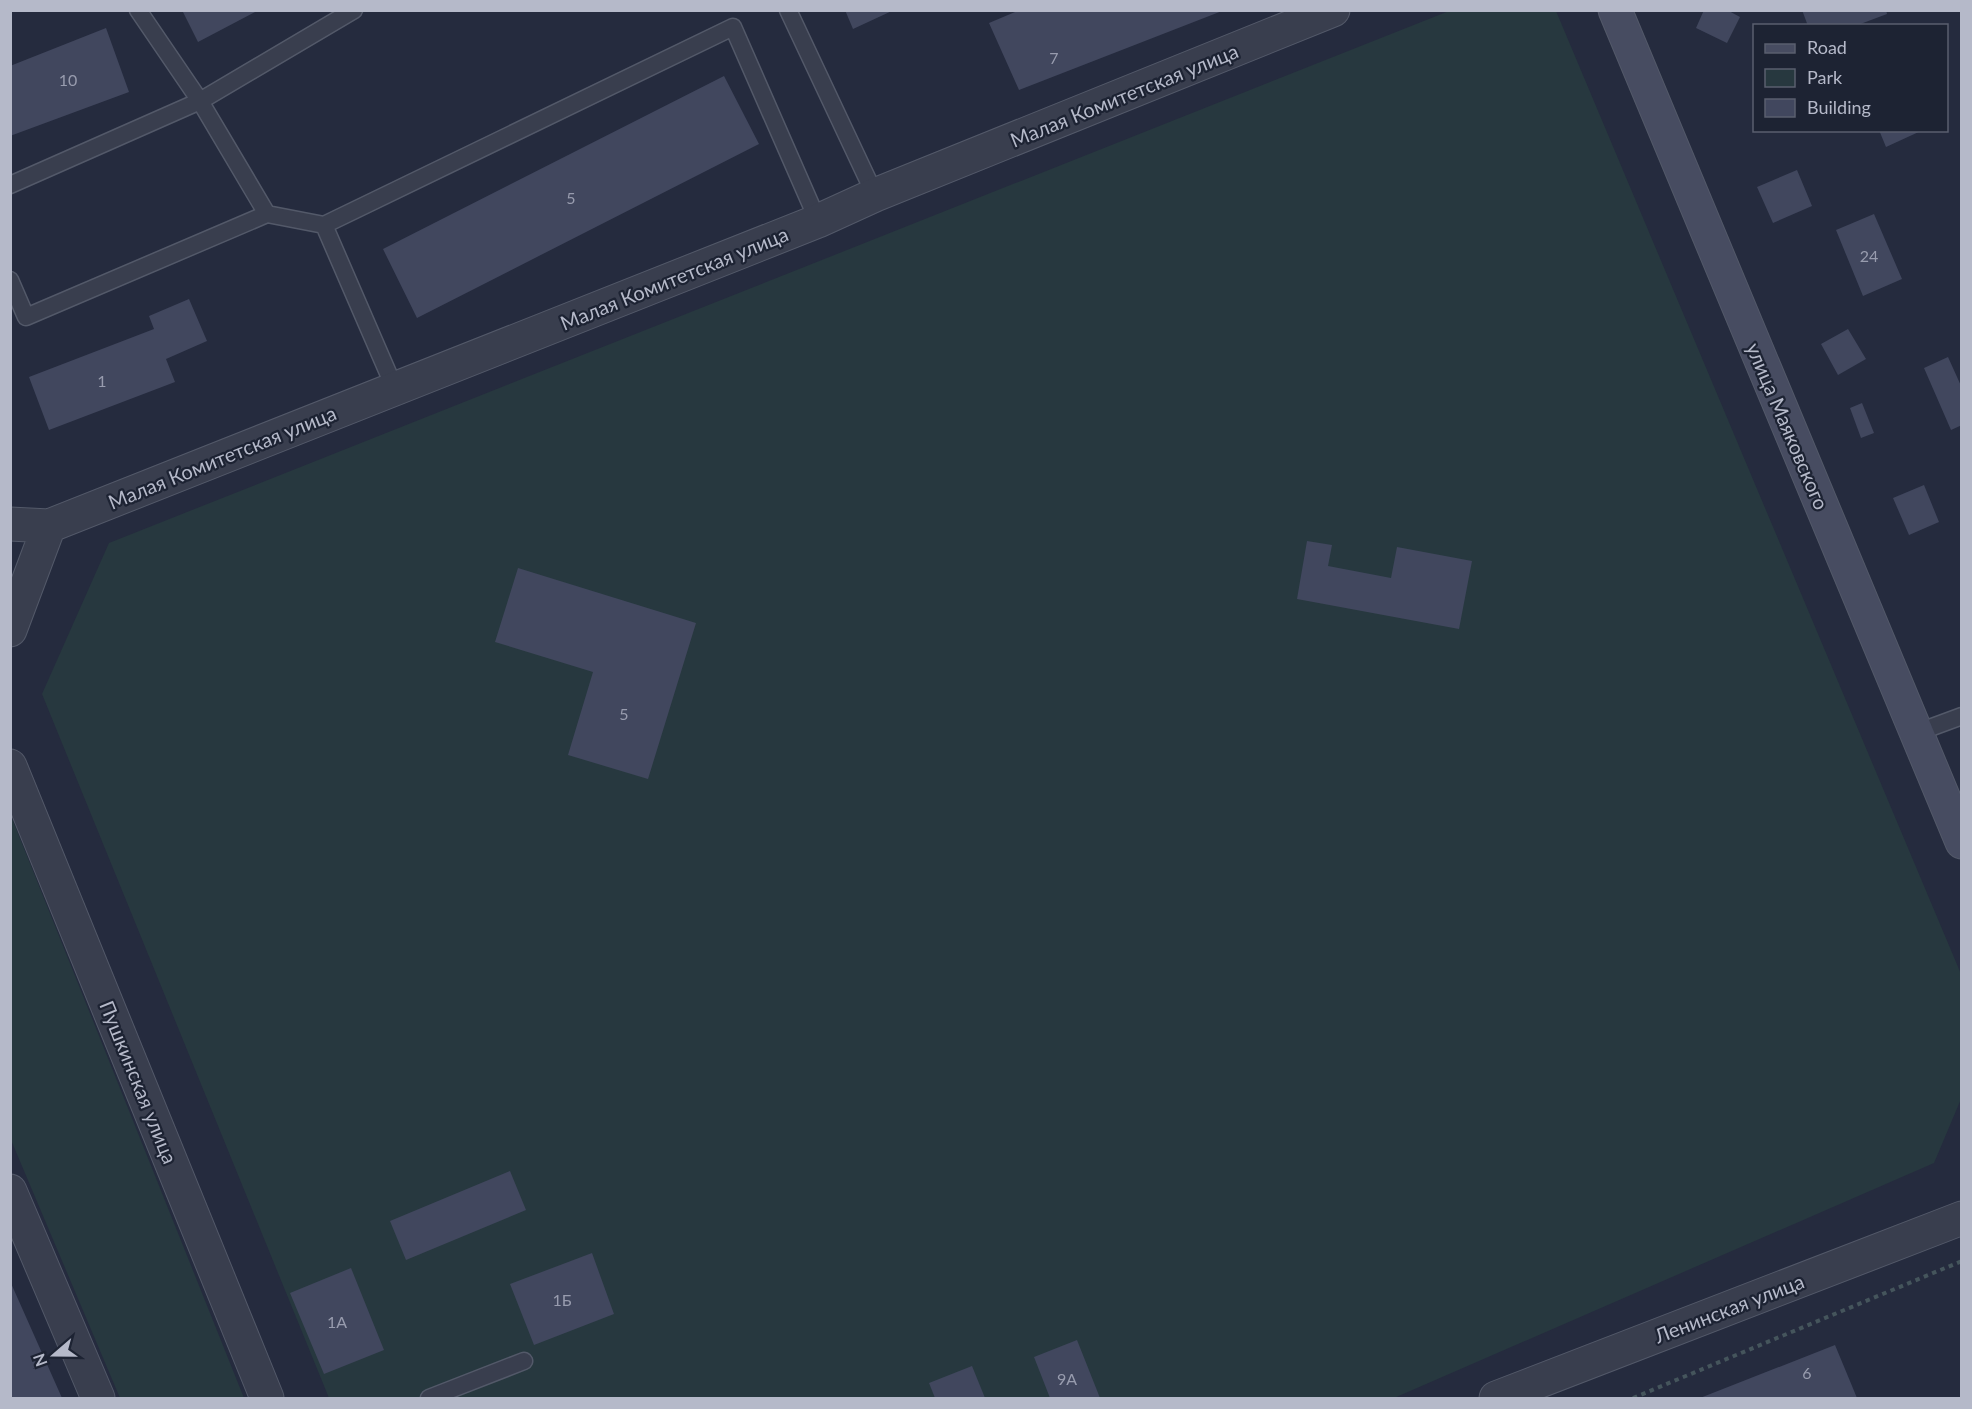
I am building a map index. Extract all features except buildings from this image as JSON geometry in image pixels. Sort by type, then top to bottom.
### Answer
[{"type":"street","name":"Малая Комитетская улица","points":[[10,525],[49,526],[818,221],[875,195],[1333,10]]},
{"type":"street","name":"улица Маяковского","points":[[1615,10],[1962,842]]},
{"type":"street","points":[[10,630],[49,526]]},
{"type":"street","name":"Пушкинская улица","points":[[10,766],[267,1398]]},
{"type":"street","points":[[10,1191],[98,1398]]},
{"type":"street","name":"Ленинская улица","points":[[1502,1397],[1962,1218]]},
{"type":"lane","points":[[138,10],[200,101],[267,214]]},
{"type":"lane","points":[[10,185],[200,101],[354,10]]},
{"type":"lane","points":[[788,10],[875,195]]},
{"type":"lane","points":[[10,280],[26,317],[267,214],[324,225],[733,27],[818,221]]},
{"type":"lane","points":[[324,225],[395,389]]},
{"type":"lane","points":[[1916,733],[1962,716]]},
{"type":"lane","points":[[429,1398],[524,1361]]},
{"type":"path","points":[[1633,1398],[1962,1261]]},
{"type":"green space","points":[[1449,11],[1556,11],[1961,974],[1961,1099],[1934,1163],[1394,1398],[329,1398],[42,694],[109,543]]},
{"type":"green space","points":[[10,816],[244,1398],[120,1398],[11,1140]]}]
